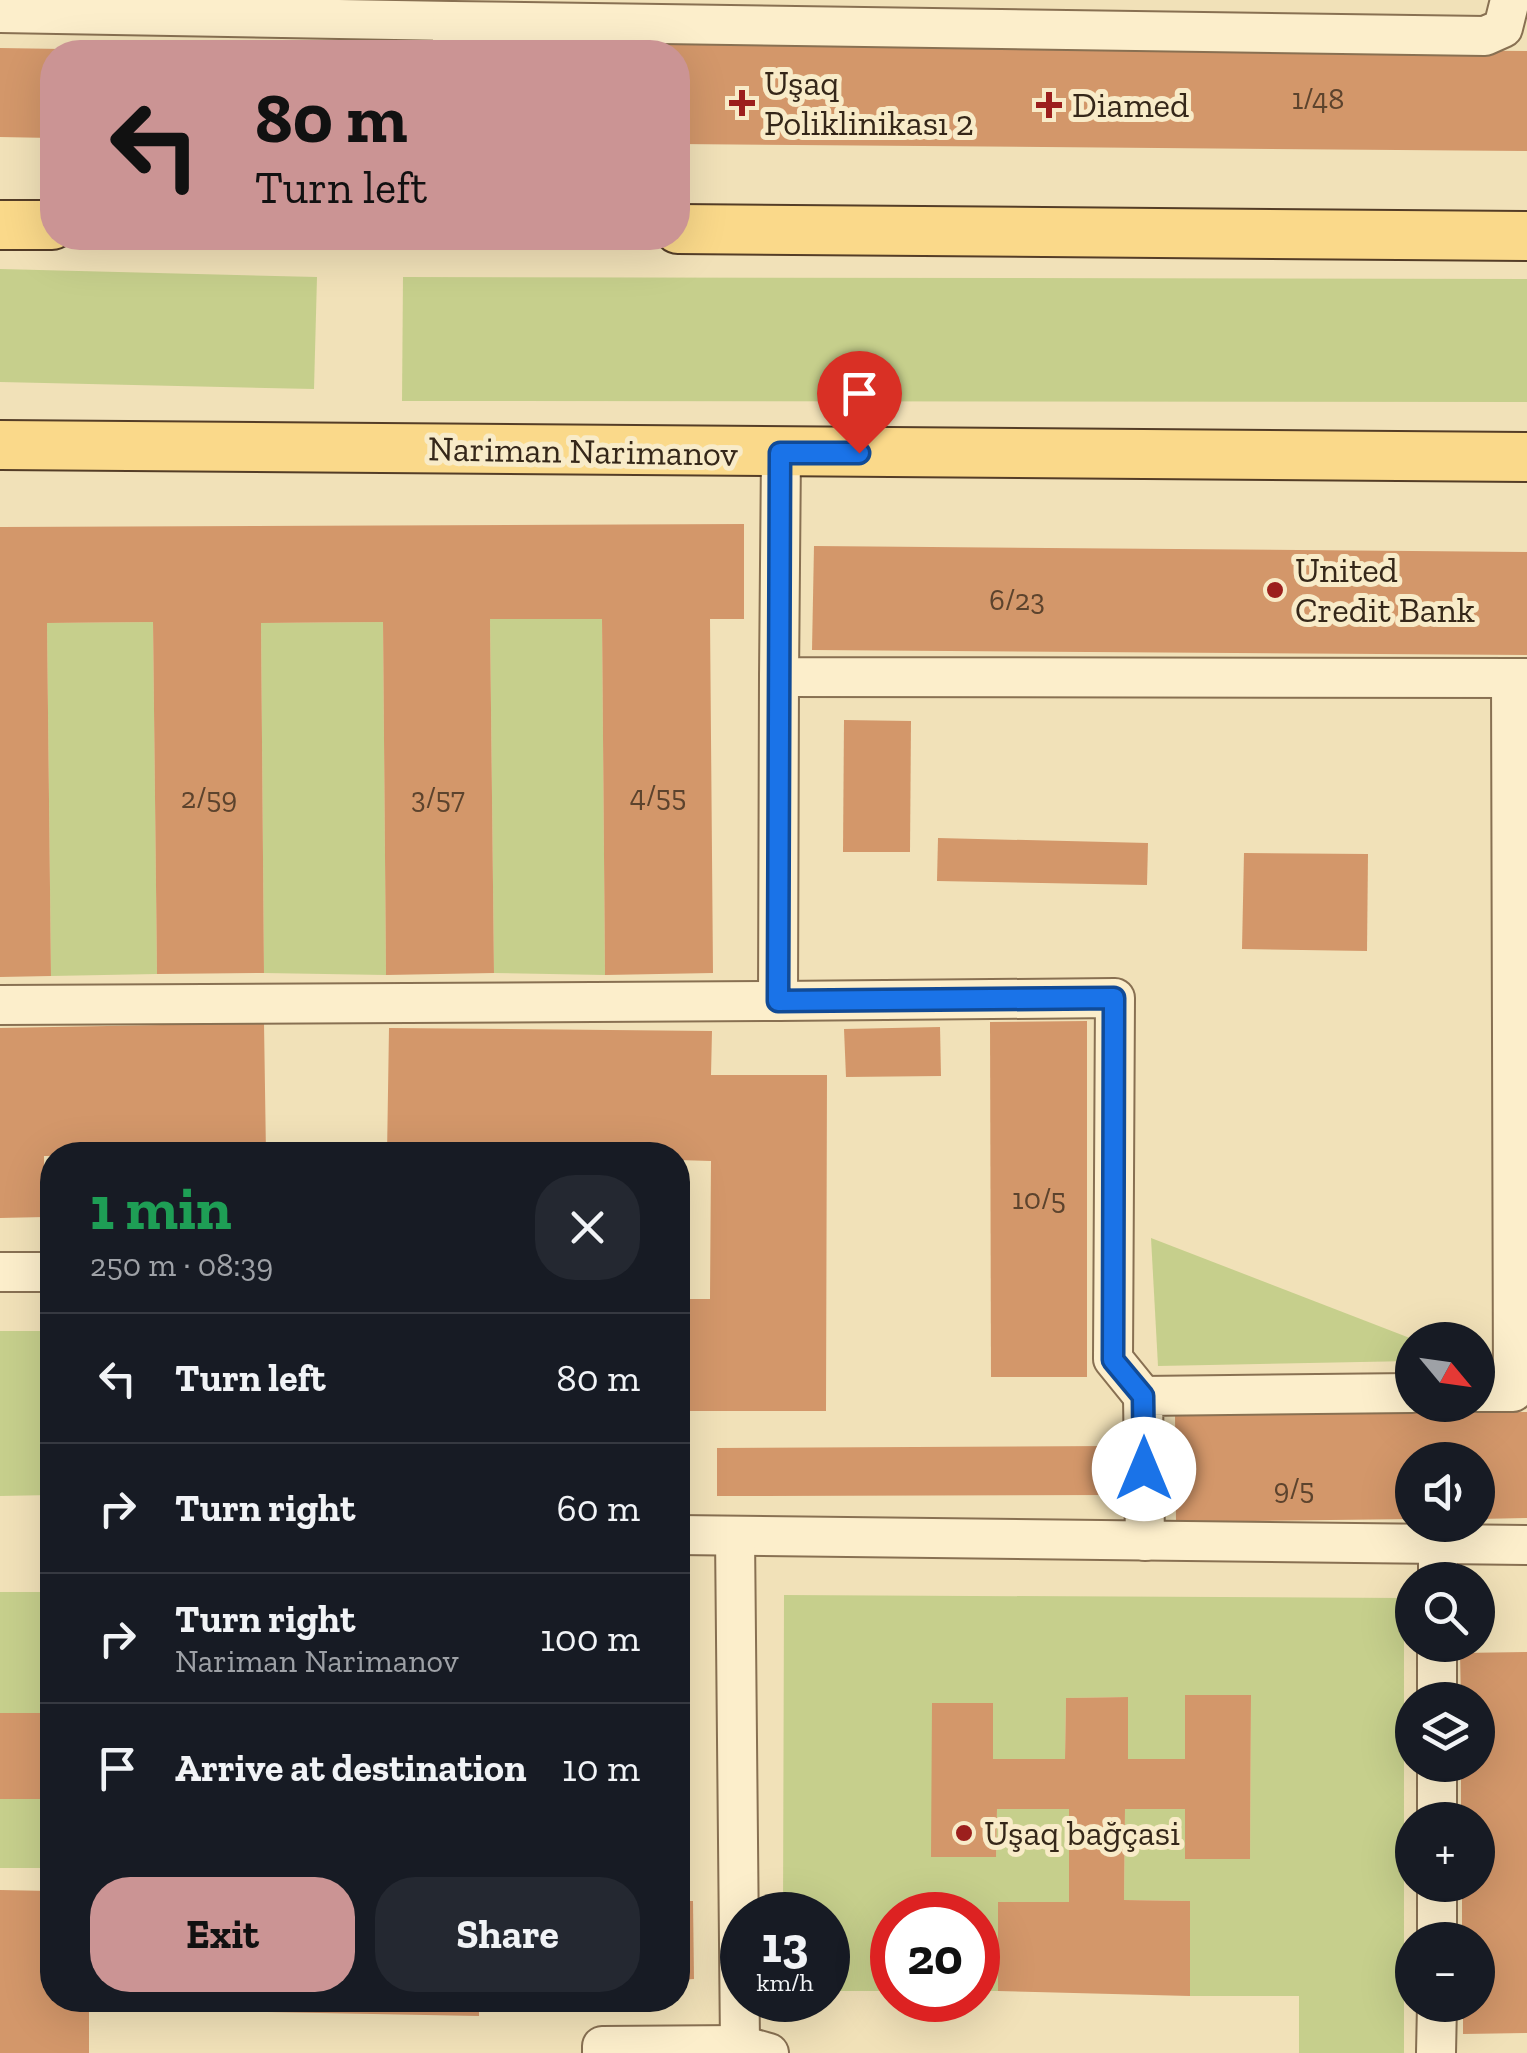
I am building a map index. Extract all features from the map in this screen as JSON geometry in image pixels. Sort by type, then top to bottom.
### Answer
[{"type":"main road","points":[[0,225],[40,225]]},
{"type":"main road","points":[[690,229],[1527,236]]},
{"type":"main road","name":"Nariman Narimanov","points":[[0,445],[1527,457]]},
{"type":"lane","points":[[0,13],[452,37],[841,13],[1485,36],[1503,28],[1510,0]]},
{"type":"lane","points":[[778,1001],[780,453]]},
{"type":"lane","points":[[779,677],[1519,678],[1513,1392],[1495,1392]]},
{"type":"lane","points":[[0,1006],[1114,998],[1113,1360],[1143,1396],[1144,1541]]},
{"type":"lane","points":[[0,1272],[40,1272]]},
{"type":"lane","points":[[1143,1396],[1395,1393]]},
{"type":"lane","points":[[690,1535],[1144,1541],[1438,1562],[1527,1545]]},
{"type":"lane","points":[[602,2053],[602,2046],[754,2049],[735,1536]]},
{"type":"lane","points":[[1436,2022],[1436,2053]]},
{"type":"green space","points":[[0,269],[317,277],[314,389],[0,382]]},
{"type":"green space","points":[[403,277],[1527,279],[1527,402],[402,401]]},
{"type":"green space","points":[[490,619],[602,619],[605,975],[494,973]]},
{"type":"green space","points":[[153,622],[157,974],[51,976],[47,623]]},
{"type":"green space","points":[[383,622],[386,975],[264,973],[261,623]]},
{"type":"green space","points":[[1151,1238],[1395,1332],[1395,1361],[1158,1366]]},
{"type":"green space","points":[[0,1331],[40,1331],[40,1495],[0,1496]]},
{"type":"green space","points":[[0,1592],[40,1592],[40,1713],[0,1713]]},
{"type":"green space","points":[[784,1595],[1395,1598],[1395,1662],[1404,1662],[1404,1682],[1395,1682],[1395,1782],[1404,1782],[1404,1802],[1395,1802],[1395,1902],[1404,1902],[1404,1922],[1395,1922],[1395,2022],[1404,2022],[1404,2053],[1299,2053],[1299,1996],[1190,1996],[1190,1901],[1124,1900],[1125,1809],[1185,1809],[1186,1859],[1250,1859],[1251,1696],[1185,1759],[1128,1759],[1127,1697],[1066,1698],[1065,1759],[993,1759],[993,1704],[932,1704],[932,1857],[996,1857],[997,1809],[1069,1809],[1069,1902],[1000,1902],[1000,1892],[870,1892],[870,1991],[850,1991],[850,1892],[783,1892]]},
{"type":"green space","points":[[0,1799],[40,1799],[40,1868],[0,1868]]},
{"type":"building","points":[[690,45],[1527,51],[1527,151],[690,144]]},
{"type":"building","points":[[0,48],[40,49],[40,138],[0,137]]},
{"type":"building","points":[[744,524],[744,619],[710,619],[713,973],[605,975],[602,619],[490,619],[494,973],[386,975],[383,622],[261,623],[264,973],[157,974],[153,622],[47,623],[51,976],[0,977],[0,527]]},
{"type":"building","points":[[814,546],[1527,552],[1527,655],[812,650]]},
{"type":"building","points":[[844,720],[911,721],[910,852],[843,852]]},
{"type":"building","points":[[938,838],[1148,843],[1147,885],[937,881]]},
{"type":"building","points":[[1244,853],[1368,854],[1367,951],[1242,949]]},
{"type":"building","points":[[1087,1021],[1087,1377],[991,1377],[990,1022]]},
{"type":"building","points":[[264,1023],[266,1142],[40,1142],[40,1217],[0,1218],[0,1028]]},
{"type":"building","points":[[940,1027],[941,1076],[846,1077],[844,1029]]},
{"type":"building","points":[[389,1028],[712,1031],[711,1075],[827,1075],[826,1411],[690,1411],[690,1299],[710,1299],[711,1161],[690,1160],[690,1142],[387,1142]]},
{"type":"building","points":[[1495,1412],[1527,1412],[1527,1518],[1495,1519],[1495,1442],[1395,1442],[1395,1519],[1176,1522],[1175,1415],[1395,1413],[1395,1422],[1495,1422]]},
{"type":"building","points":[[1110,1446],[1110,1495],[717,1496],[717,1448]]},
{"type":"building","points":[[1495,1652],[1527,1652],[1527,2033],[1463,2034],[1463,2022],[1495,2022],[1495,1922],[1462,1922],[1462,1902],[1495,1902],[1495,1802],[1461,1802],[1461,1782],[1495,1782],[1495,1682],[1461,1682],[1460,1662],[1495,1662]]},
{"type":"building","name":"Uşaq bağçasi","points":[[1185,1695],[1251,1695],[1250,1859],[1185,1859],[1185,1809],[1125,1809],[1124,1900],[1190,1901],[1190,1996],[1000,1991],[1000,1902],[1069,1902],[1069,1809],[997,1809],[996,1857],[931,1857],[932,1703],[993,1703],[993,1759],[1065,1759],[1066,1698],[1128,1697],[1128,1759],[1185,1759]]},
{"type":"building","points":[[0,1713],[40,1713],[40,1799],[0,1799]]},
{"type":"building","points":[[0,1890],[40,1891],[40,2012],[89,2012],[89,2053],[0,2053]]},
{"type":"building","points":[[690,1901],[693,1901],[694,1979],[690,1979]]},
{"type":"building","points":[[271,2012],[479,2012],[479,2016]]},
{"type":"place","name":"Uşaq Poliklinikası 2","points":[[742,103]]},
{"type":"place","name":"Diamed","points":[[1049,105]]},
{"type":"place","name":"United Credit Bank","points":[[1275,590]]},
{"type":"place","name":"Uşaq bağçasi","points":[[964,1833]]},
{"type":"route","points":[[859,453],[780,453],[778,1001],[1114,998],[1113,1360],[1143,1396],[1144,1469]]}]
